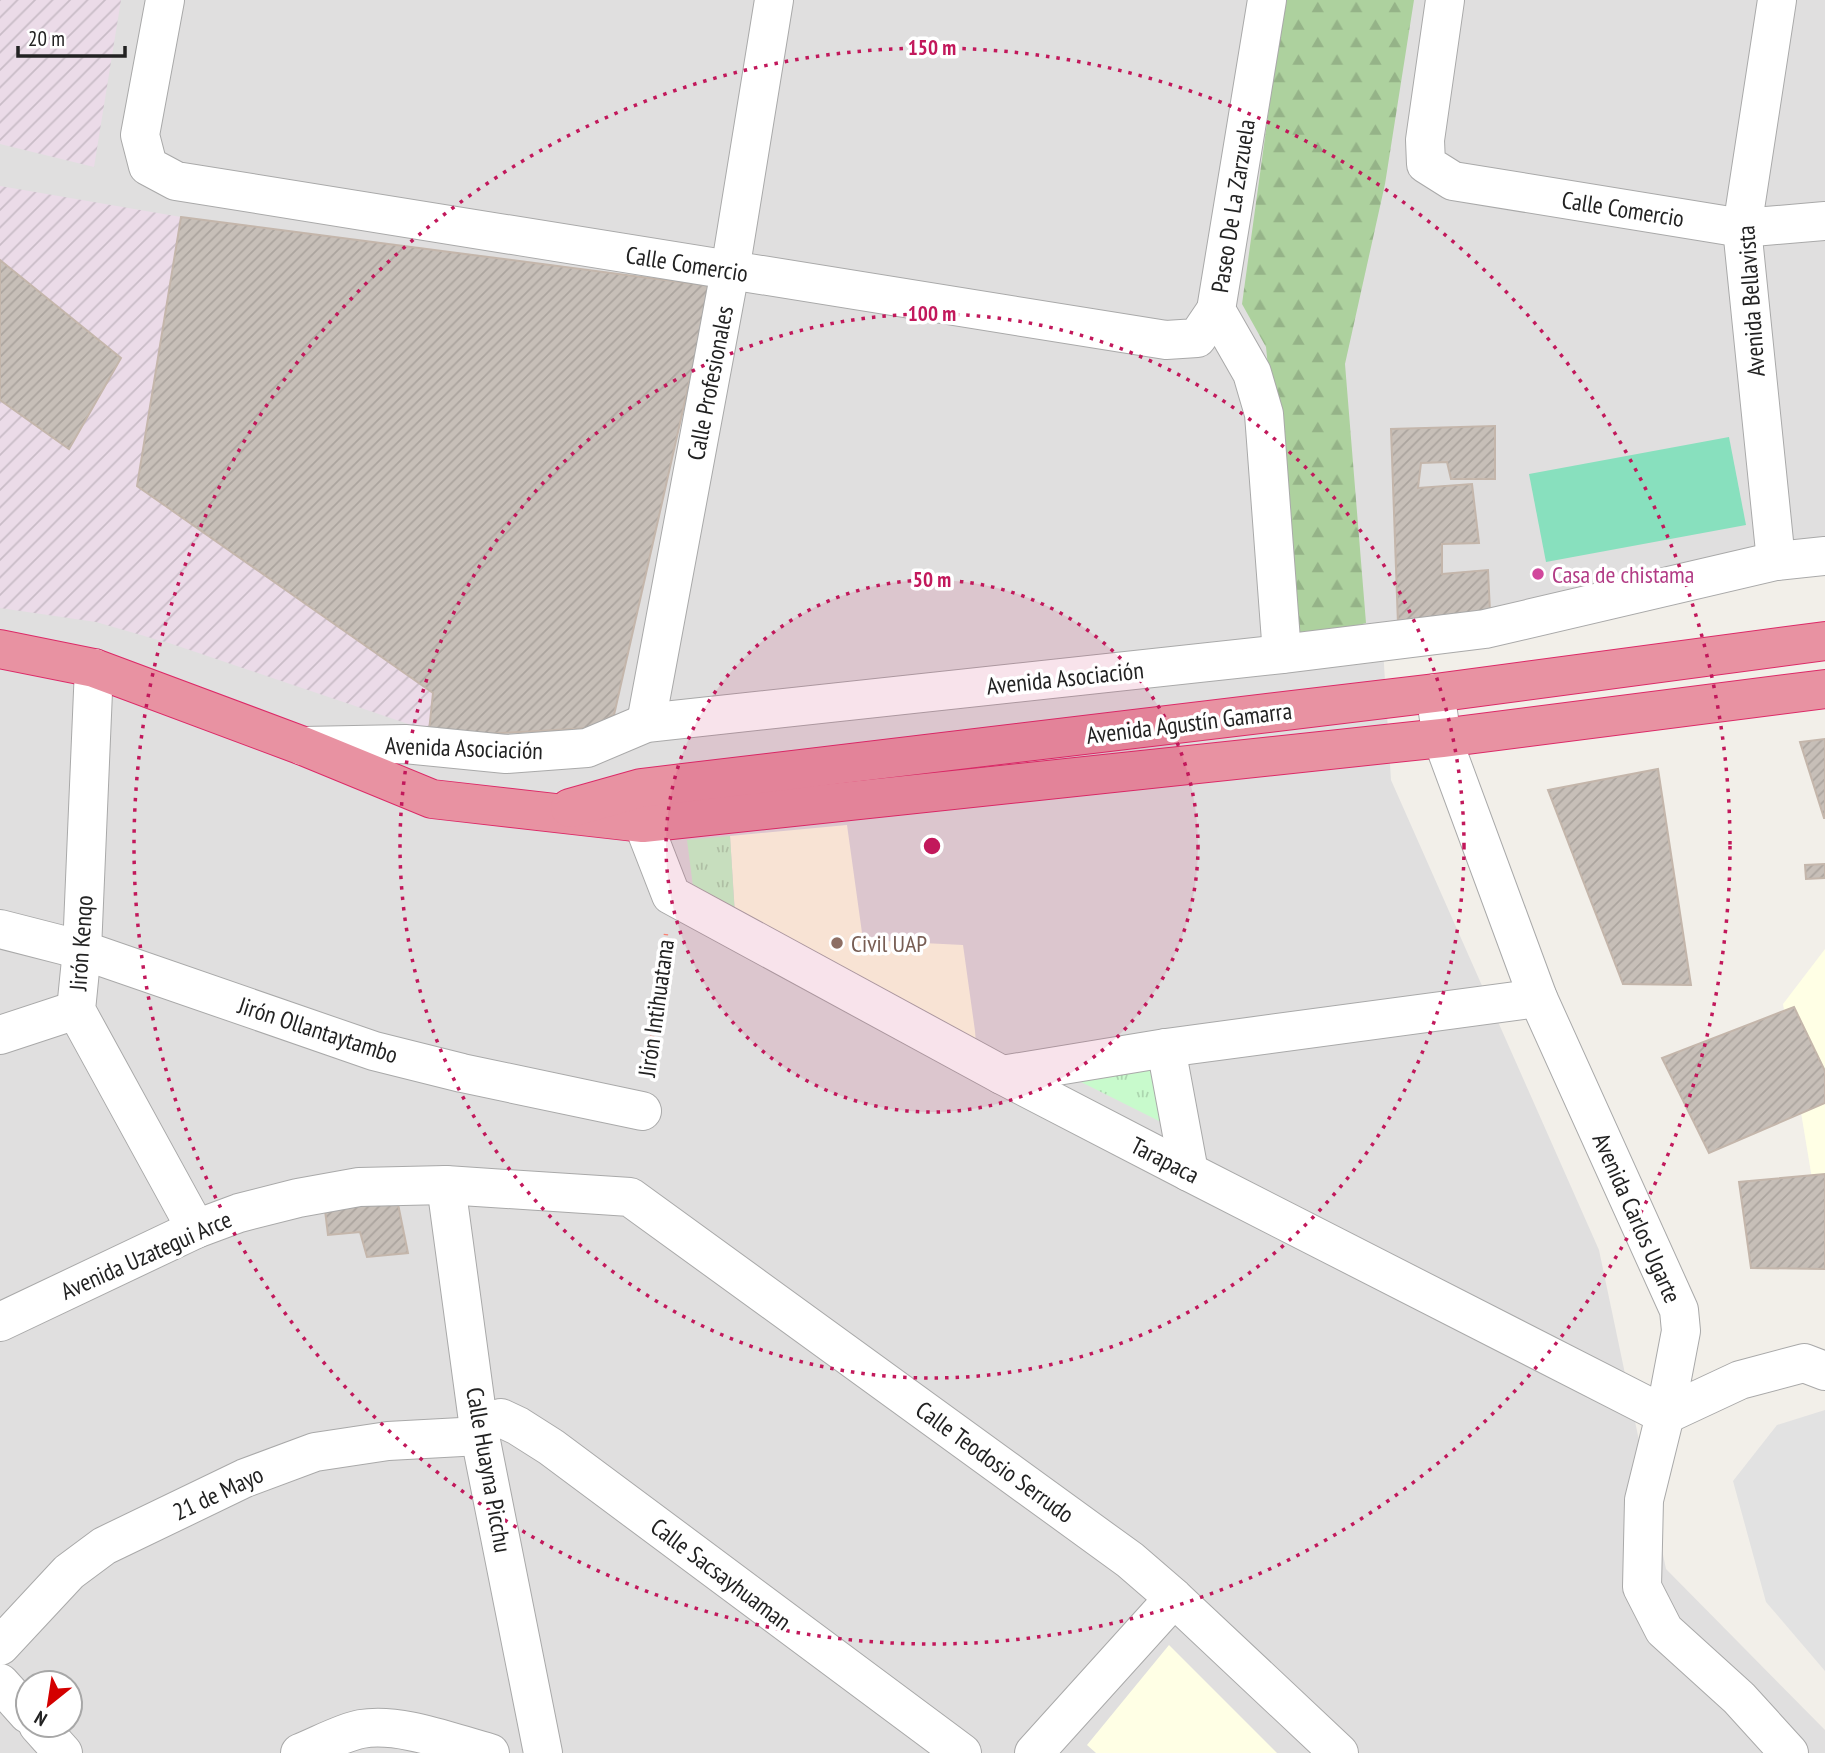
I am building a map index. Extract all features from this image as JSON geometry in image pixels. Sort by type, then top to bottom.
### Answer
[{"type":"highway","name":"Avenida Agustín Gamarra","points":[[555,813],[641,788],[1435,693],[1825,641]]},
{"type":"highway","name":"Avenida Agustín Gamarra","points":[[0,649],[94,668],[303,746],[432,799],[643,823],[1442,738],[1825,689]]},
{"type":"street","name":"Calle Comercio","points":[[164,0],[140,135],[148,166],[176,181],[1166,340],[1197,338],[1216,310]]},
{"type":"street","name":"Calle Profesionales","points":[[646,723],[730,271],[774,0]]},
{"type":"street","name":"Paseo De La Zarzuela","points":[[1267,0],[1216,310],[1252,373],[1264,414],[1282,654]]},
{"type":"street","name":"Calle Comercio","points":[[1445,0],[1425,140],[1426,164],[1453,181],[1742,228],[1825,221]]},
{"type":"street","name":"Avenida Bellavista","points":[[1776,561],[1742,228],[1777,0]]},
{"type":"street","name":"Avenida Asociación","points":[[303,746],[405,744],[506,754],[587,748],[646,723],[1282,654],[1485,629],[1776,561],[1825,556]]},
{"type":"street","name":"Jirón Kenqo","points":[[94,668],[82,950],[76,1010],[196,1229]]},
{"type":"street","name":"Avenida Carlos Ugarte","points":[[1435,693],[1442,738],[1538,998],[1679,1310],[1681,1331],[1665,1415],[1644,1500],[1642,1587],[1664,1630],[1739,1698],[1789,1753]]},
{"type":"street","points":[[643,823],[671,895]]},
{"type":"street","name":"Tarapaca","points":[[671,895],[1002,1075],[1665,1415]]},
{"type":"street","name":"Jirón Ollantaytambo","points":[[0,929],[82,950],[374,1051],[462,1073],[642,1111]]},
{"type":"street","points":[[1002,1075],[1166,1048],[1538,998]]},
{"type":"street","points":[[0,1035],[76,1010]]},
{"type":"street","points":[[1166,1048],[1189,1172]]},
{"type":"street","name":"Avenida Uzategui Arce","points":[[0,1322],[196,1229],[239,1213],[298,1198],[359,1187],[446,1185],[631,1197]]},
{"type":"street","name":"Calle Huayna Picchu","points":[[446,1185],[480,1436],[543,1753]]},
{"type":"street","name":"Calle Teodosio Serrudo","points":[[631,1197],[1129,1560],[1174,1598],[1339,1753]]},
{"type":"street","points":[[1665,1415],[1740,1380],[1804,1363],[1825,1371]]},
{"type":"street","name":"Calle Sacsayhuaman","points":[[480,1436],[482,1429],[491,1420],[501,1418],[519,1426],[551,1447],[962,1753]]},
{"type":"street","name":"21 de Mayo","points":[[0,1646],[69,1572],[104,1546],[245,1478],[315,1452],[387,1441],[480,1436]]},
{"type":"street","points":[[1034,1753],[1174,1598]]},
{"type":"street","points":[[0,1683],[14,1698]]},
{"type":"street","points":[[300,1753],[360,1729],[382,1727],[400,1728],[490,1753]]},
{"type":"street","points":[[50,1739],[63,1753]]},
{"type":"path","name":"Jirón Intihuatana","points":[[642,1111],[671,895]]},
{"type":"shaded area","points":[[0,0],[1825,0],[1825,570],[1382,632],[1391,780],[1599,1250],[1666,1569],[1825,1730],[1825,1753],[0,1753]]},
{"type":"shaded area","points":[[0,0],[121,0],[94,167],[0,144]]},
{"type":"shaded area","points":[[0,186],[181,217],[137,486],[433,693],[429,731],[172,644],[96,622],[0,608]]},
{"type":"shaded area","name":"Civil UAP","points":[[847,825],[863,940],[963,945],[977,1057],[736,929],[730,836]]},
{"type":"shaded area","points":[[1825,949],[1825,1257],[1783,1004]]},
{"type":"shaded area","points":[[1825,1410],[1825,1671],[1766,1602],[1733,1481],[1777,1425]]},
{"type":"shaded area","points":[[1169,1645],[1277,1753],[1096,1753],[1087,1745]]},
{"type":"green space","points":[[1284,0],[1414,0],[1385,184],[1345,364],[1366,623],[1296,642],[1266,347],[1242,304]]},
{"type":"green space","points":[[1729,437],[1746,525],[1546,562],[1529,474]]},
{"type":"green space","points":[[730,836],[735,917],[694,894],[687,840]]},
{"type":"green space","points":[[1147,1051],[1163,1123],[1065,1074]]},
{"type":"building","points":[[181,217],[711,286],[614,715],[589,728],[486,734],[429,731],[433,693],[137,486]]},
{"type":"building","points":[[0,260],[121,358],[69,449],[0,400]]},
{"type":"building","points":[[1495,426],[1495,479],[1451,479],[1447,462],[1421,463],[1418,488],[1472,484],[1479,543],[1442,544],[1442,574],[1488,570],[1490,612],[1398,624],[1391,429]]},
{"type":"building","points":[[1825,739],[1825,818],[1824,818],[1800,742]]},
{"type":"building","points":[[1658,769],[1691,985],[1623,984],[1548,790]]},
{"type":"building","points":[[1825,864],[1825,878],[1806,879],[1805,865]]},
{"type":"building","points":[[1794,1007],[1825,1071],[1825,1103],[1709,1153],[1662,1058]]},
{"type":"building","points":[[1825,1174],[1825,1269],[1751,1268],[1739,1182]]},
{"type":"building","points":[[397,1199],[408,1253],[367,1257],[360,1232],[328,1235],[324,1202]]},
{"type":"place","name":"Casa de chistama","points":[[1538,574]]},
{"type":"place","name":"Civil UAP","points":[[837,943]]}]
